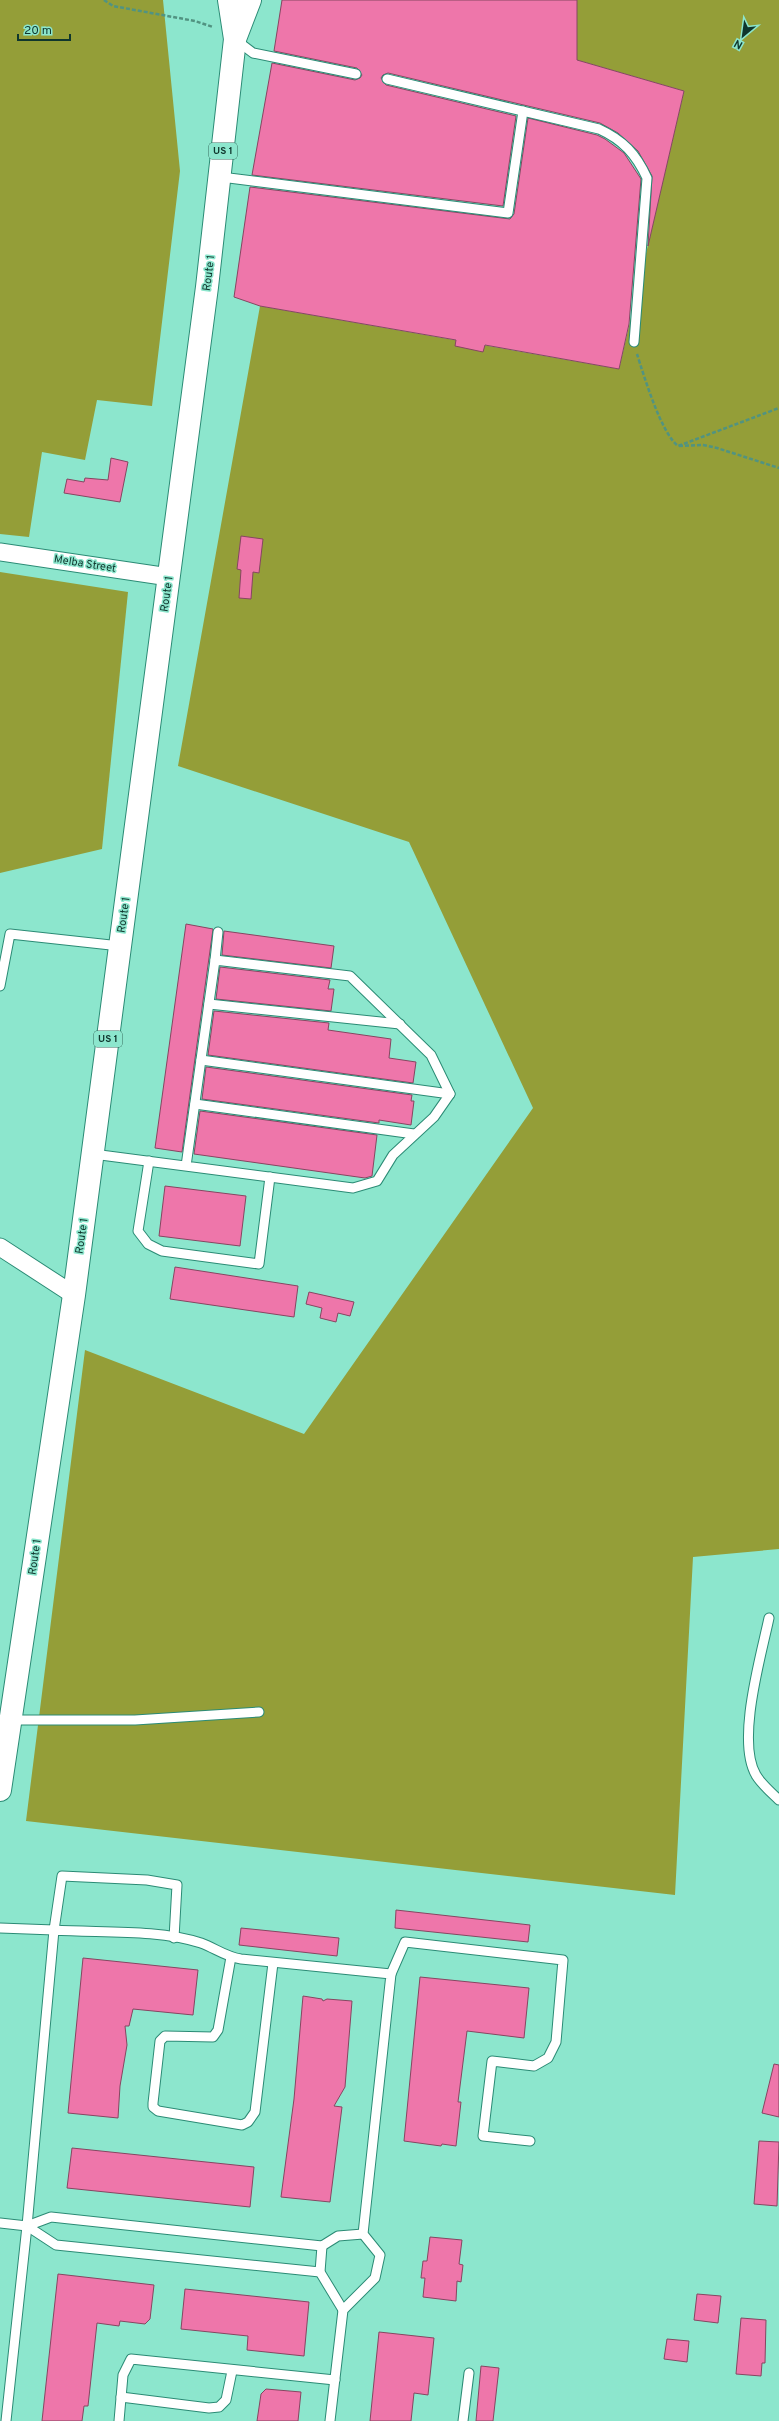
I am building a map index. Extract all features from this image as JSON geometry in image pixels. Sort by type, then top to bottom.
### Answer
[{"type":"main road","name":"Route 1","points":[[228,0],[235,39]]},
{"type":"main road","name":"Route 1","points":[[0,1790],[74,1295],[210,264],[221,177],[235,39],[250,0]]},
{"type":"street","name":"Melba Street","points":[[0,552],[169,577]]},
{"type":"street","points":[[0,1247],[74,1295]]},
{"type":"lane","points":[[235,39],[253,53],[356,74]]},
{"type":"lane","points":[[387,79],[599,129],[615,136],[629,148],[640,162],[647,178],[634,342]]},
{"type":"lane","points":[[221,177],[508,213],[523,111]]},
{"type":"lane","points":[[186,1166],[218,932]]},
{"type":"lane","points":[[0,986],[10,934],[120,946]]},
{"type":"lane","points":[[215,960],[350,976],[431,1055],[450,1094]]},
{"type":"lane","points":[[209,1004],[400,1024]]},
{"type":"lane","points":[[201,1060],[450,1094]]},
{"type":"lane","points":[[92,1154],[354,1188],[377,1181],[393,1154],[434,1117],[450,1094]]},
{"type":"lane","points":[[195,1104],[414,1134]]},
{"type":"lane","points":[[149,1161],[138,1231],[148,1244],[162,1251],[259,1264],[270,1177]]},
{"type":"lane","points":[[769,1618],[748,1727],[750,1751],[756,1775],[779,1800]]},
{"type":"lane","points":[[11,1720],[135,1720],[259,1712]]},
{"type":"lane","points":[[6,2421],[27,2226],[54,1930],[62,1876],[147,1880],[177,1885],[174,1938]]},
{"type":"lane","points":[[0,1928],[159,1935],[201,1943],[231,1958],[273,1964],[391,1974]]},
{"type":"lane","points":[[343,2310],[375,2278],[380,2255],[363,2234],[391,1974],[406,1942],[563,1960],[556,2042],[548,2058],[534,2066],[492,2062],[483,2136],[530,2141]]},
{"type":"lane","points":[[231,1958],[218,2030],[213,2037],[165,2036],[160,2041],[153,2103],[154,2107],[158,2111],[242,2125],[251,2118],[255,2112],[273,1964]]},
{"type":"lane","points":[[27,2226],[51,2217],[322,2246],[338,2236],[363,2234]]},
{"type":"lane","points":[[0,2223],[27,2226],[56,2245],[320,2272]]},
{"type":"lane","points":[[322,2246],[320,2272],[343,2310],[330,2421]]},
{"type":"lane","points":[[119,2421],[123,2375],[131,2359],[335,2380]]},
{"type":"lane","points":[[121,2397],[209,2408],[219,2407],[226,2400],[232,2370]]},
{"type":"lane","points":[[463,2421],[469,2373]]},
{"type":"path","points":[[104,0],[114,6],[205,23],[235,39]]},
{"type":"path","points":[[634,342],[645,381],[672,442],[678,446],[686,447],[703,445],[717,448],[779,468]]},
{"type":"path","points":[[678,446],[779,408]]},
{"type":"green space","points":[[0,0],[163,0],[180,171],[152,406],[97,400],[85,460],[42,452],[29,537],[0,534]]},
{"type":"green space","points":[[577,0],[779,0],[779,1549],[693,1557],[675,1895],[26,1821],[85,1350],[304,1434],[533,1108],[409,842],[178,766],[260,306],[619,369],[684,91],[577,60]]},
{"type":"green space","points":[[0,572],[128,592],[102,849],[0,873]]},
{"type":"building","points":[[282,0],[577,0],[577,60],[684,91],[648,246],[652,176],[638,151],[618,133],[600,123],[388,73],[383,75],[381,78],[386,85],[516,116],[503,206],[252,175],[272,63],[355,80],[360,78],[362,75],[357,68],[274,51]]},
{"type":"building","points":[[528,118],[597,135],[605,139],[624,153],[641,179],[629,324],[619,369],[485,345],[483,352],[455,346],[456,340],[260,306],[234,297],[250,187],[510,219],[514,214]]},
{"type":"building","points":[[111,458],[128,462],[120,502],[64,493],[67,479],[84,482],[85,478],[108,480]]},
{"type":"building","points":[[241,536],[263,539],[259,573],[253,572],[251,599],[239,598],[241,570],[237,569]]},
{"type":"building","points":[[186,924],[213,929],[182,1152],[155,1148]]},
{"type":"building","points":[[224,931],[334,946],[331,968],[222,955]]},
{"type":"building","points":[[220,967],[330,980],[328,989],[334,989],[331,1011],[216,999]]},
{"type":"building","points":[[214,1011],[329,1023],[328,1030],[391,1039],[389,1058],[416,1062],[413,1083],[208,1055]]},
{"type":"building","points":[[206,1067],[412,1095],[411,1101],[414,1101],[411,1125],[379,1120],[379,1123],[202,1099]]},
{"type":"building","points":[[200,1111],[377,1135],[372,1176],[365,1178],[194,1154]]},
{"type":"building","points":[[165,1186],[246,1196],[240,1246],[159,1236]]},
{"type":"building","points":[[175,1267],[298,1286],[294,1317],[170,1299]]},
{"type":"building","points":[[309,1292],[354,1302],[350,1316],[338,1313],[336,1322],[320,1318],[322,1308],[306,1304]]},
{"type":"building","points":[[396,1910],[530,1925],[528,1942],[395,1928]]},
{"type":"building","points":[[241,1928],[339,1938],[337,1956],[239,1945]]},
{"type":"building","points":[[83,1958],[198,1970],[193,2015],[133,2009],[129,2026],[125,2026],[127,2045],[120,2086],[118,2118],[68,2113]]},
{"type":"building","points":[[420,1977],[529,1988],[524,2038],[467,2031],[458,2102],[461,2102],[456,2146],[442,2144],[441,2146],[404,2141]]},
{"type":"building","points":[[303,1996],[322,1999],[323,2001],[327,1999],[352,2001],[345,2087],[334,2106],[342,2107],[330,2202],[281,2197],[294,2099]]},
{"type":"building","points":[[774,2064],[779,2065],[779,2117],[762,2113]]},
{"type":"building","points":[[759,2141],[779,2142],[777,2206],[754,2204]]},
{"type":"building","points":[[72,2148],[254,2167],[250,2207],[67,2188]]},
{"type":"building","points":[[430,2237],[462,2240],[459,2264],[463,2265],[461,2282],[457,2281],[456,2301],[423,2297],[425,2278],[421,2278],[423,2261],[427,2261]]},
{"type":"building","points":[[58,2274],[154,2285],[150,2319],[145,2324],[120,2321],[119,2326],[97,2323],[88,2406],[84,2406],[82,2421],[42,2421]]},
{"type":"building","points":[[185,2289],[309,2302],[304,2356],[247,2350],[248,2336],[181,2329]]},
{"type":"building","points":[[697,2294],[721,2296],[718,2323],[694,2320]]},
{"type":"building","points":[[741,2318],[766,2320],[765,2363],[762,2363],[761,2376],[736,2374]]},
{"type":"building","points":[[379,2332],[434,2338],[428,2395],[414,2393],[411,2421],[370,2421]]},
{"type":"building","points":[[667,2339],[689,2341],[687,2362],[664,2359]]},
{"type":"building","points":[[481,2366],[499,2368],[493,2421],[476,2421]]},
{"type":"building","points":[[266,2389],[301,2392],[298,2421],[257,2421],[261,2394]]}]
